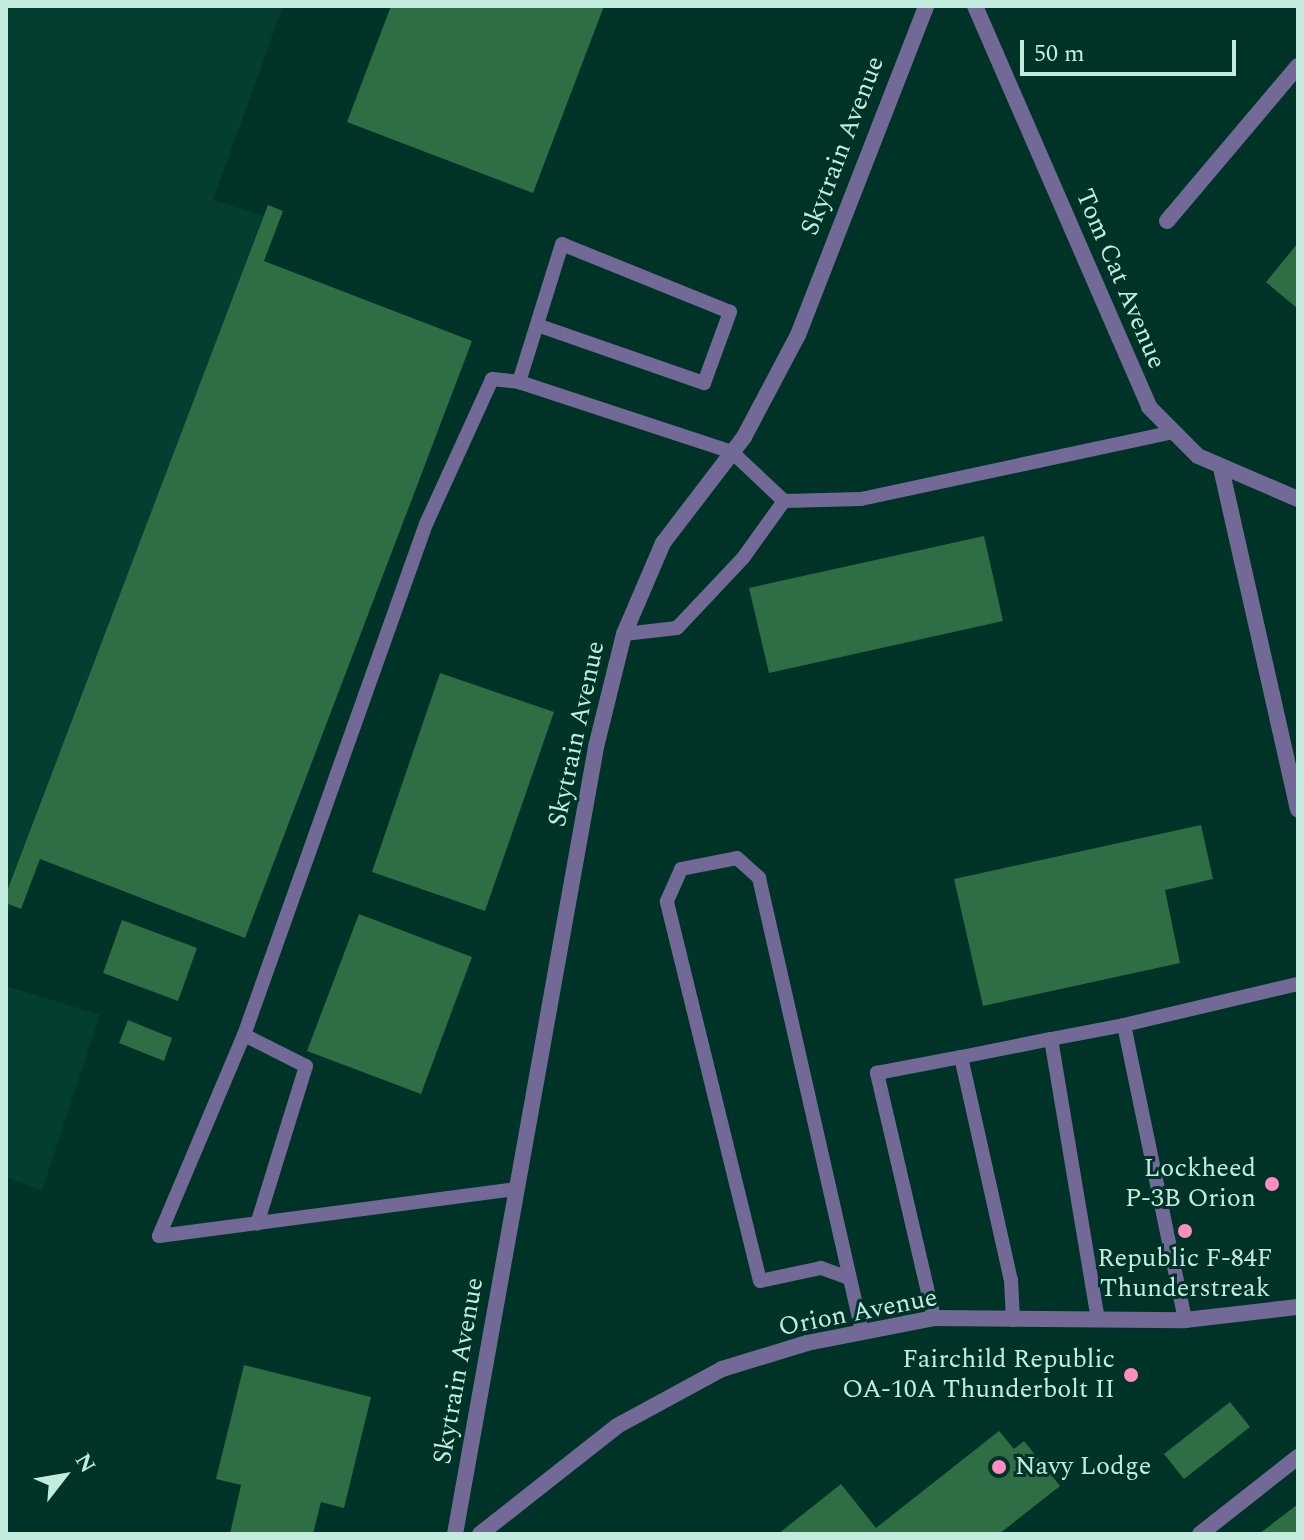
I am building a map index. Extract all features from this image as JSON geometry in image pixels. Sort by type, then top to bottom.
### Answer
[{"type":"street","name":"Skytrain Avenue","points":[[455,1534],[596,747],[624,634],[663,543],[732,452],[798,335],[926,6]]},
{"type":"street","name":"Tom Cat Avenue","points":[[975,6],[1149,407],[1169,433],[1221,468],[1298,499]]},
{"type":"street","points":[[1167,221],[1298,66]]},
{"type":"street","points":[[1221,468],[1298,809]]},
{"type":"street","name":"Orion Avenue","points":[[480,1534],[617,1426],[722,1369],[862,1332],[934,1318],[1185,1320],[1298,1307]]},
{"type":"street","points":[[1200,1534],[1298,1457]]},
{"type":"lane","points":[[519,382],[562,244],[730,312],[704,383],[537,325]]},
{"type":"lane","points":[[516,1189],[159,1236],[244,1035],[426,524],[492,379],[519,382],[732,452],[784,501],[861,499],[1169,433]]},
{"type":"lane","points":[[624,634],[677,628],[743,558],[784,501]]},
{"type":"lane","points":[[846,1277],[821,1268],[760,1281],[667,901],[681,869],[737,858],[759,878],[846,1277],[862,1332]]},
{"type":"lane","points":[[934,1318],[877,1073],[1124,1025],[1298,984]]},
{"type":"lane","points":[[1124,1025],[1185,1320]]},
{"type":"lane","points":[[244,1035],[306,1066],[257,1224]]},
{"type":"lane","points":[[1051,1039],[1098,1320]]},
{"type":"lane","points":[[961,1057],[1011,1280],[1013,1320]]},
{"type":"shaded area","points":[[6,6],[283,6],[213,200],[266,217],[6,920]]},
{"type":"shaded area","points":[[6,986],[100,1015],[42,1190],[6,1177]]},
{"type":"building","points":[[391,6],[604,6],[533,193],[347,122]]},
{"type":"building","points":[[268,205],[283,211],[264,261],[472,341],[245,938],[40,859],[21,909],[6,903],[6,894]]},
{"type":"building","points":[[1298,243],[1298,309],[1266,282]]},
{"type":"building","points":[[984,536],[1003,621],[769,673],[749,588]]},
{"type":"building","points":[[440,673],[554,712],[485,911],[372,872]]},
{"type":"building","points":[[1201,825],[1213,879],[1165,890],[1180,963],[983,1006],[954,879]]},
{"type":"building","points":[[359,914],[472,957],[421,1094],[307,1051]]},
{"type":"building","points":[[122,920],[197,948],[178,1001],[103,973]]},
{"type":"building","points":[[128,1020],[172,1038],[164,1061],[119,1043]]},
{"type":"building","points":[[244,1365],[371,1397],[344,1508],[321,1502],[313,1534],[230,1534],[241,1485],[216,1479]]},
{"type":"building","points":[[1230,1402],[1250,1427],[1184,1479],[1164,1454]]},
{"type":"building","name":"Navy Lodge","points":[[999,1431],[1014,1449],[1024,1441],[1060,1486],[999,1534],[778,1534],[841,1484],[876,1528]]},
{"type":"building","points":[[1298,1504],[1298,1534],[1259,1534]]},
{"type":"place","name":"Lockheed P-3B Orion","points":[[1272,1184]]},
{"type":"place","name":"Republic F-84F Thunderstreak","points":[[1185,1231]]},
{"type":"place","name":"Fairchild Republic OA-10A Thunderbolt II","points":[[1131,1375]]},
{"type":"place","name":"Navy Lodge","points":[[999,1467]]}]
